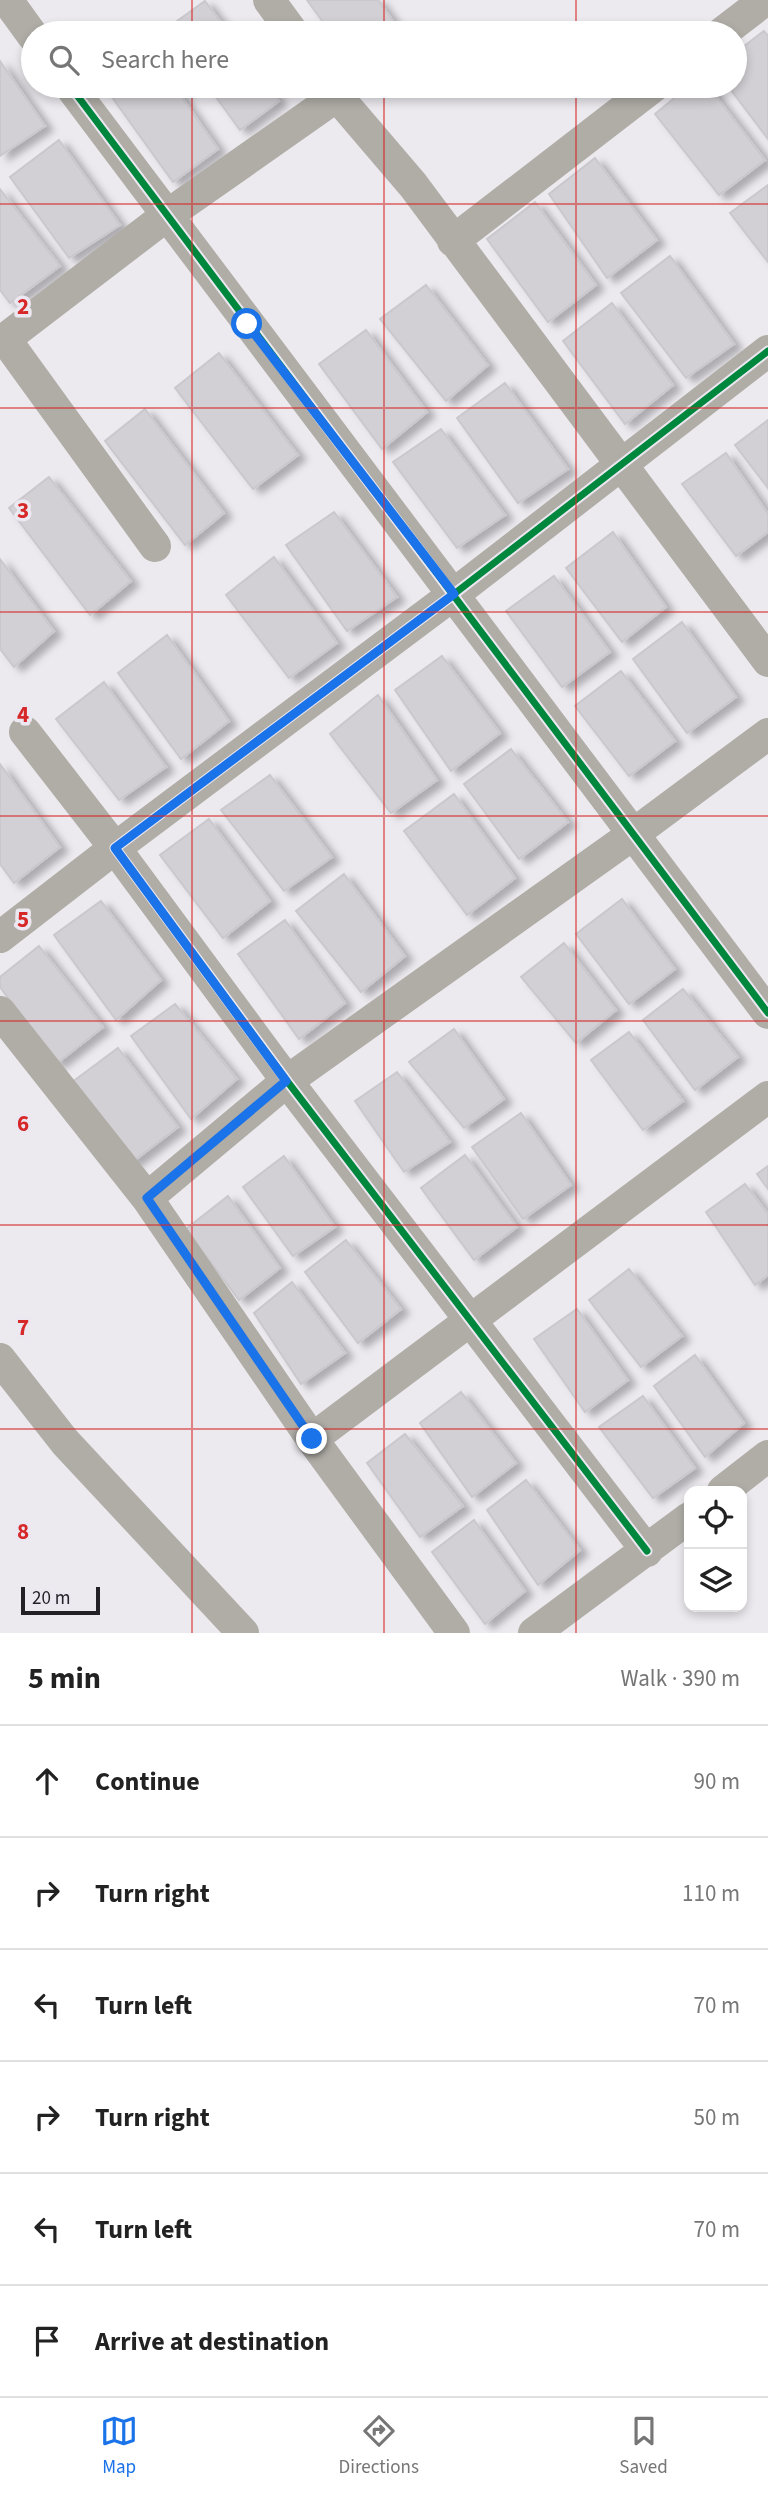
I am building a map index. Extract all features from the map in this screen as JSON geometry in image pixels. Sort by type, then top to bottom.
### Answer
[{"type":"street","points":[[7,0],[22,21]]},
{"type":"street","points":[[269,0],[284,21]]},
{"type":"street","points":[[738,21],[765,0]]},
{"type":"street","points":[[79,98],[768,1013]]},
{"type":"street","points":[[155,546],[3,341],[325,98]]},
{"type":"street","points":[[340,98],[412,185],[768,661]]},
{"type":"street","points":[[453,241],[638,98]]},
{"type":"street","points":[[0,937],[454,594],[768,351]]},
{"type":"street","points":[[25,732],[115,848],[286,1081],[647,1552]]},
{"type":"street","points":[[147,1198],[286,1081],[632,835],[768,734]]},
{"type":"street","points":[[0,1012],[147,1198],[312,1439],[454,1633]]},
{"type":"street","points":[[312,1439],[768,1097]]},
{"type":"street","points":[[0,1359],[65,1442],[243,1633]]},
{"type":"street","points":[[729,1486],[768,1456]]},
{"type":"street","points":[[534,1633],[684,1522]]},
{"type":"building","points":[[307,0],[378,0],[393,21],[322,21]]},
{"type":"building","points":[[205,1],[220,21],[177,21]]},
{"type":"building","points":[[764,31],[768,36],[768,139],[737,98],[747,98],[747,44]]},
{"type":"building","points":[[0,61],[21,91],[21,98],[26,98],[45,126],[0,156]]},
{"type":"building","points":[[113,98],[182,98],[218,149],[173,182]]},
{"type":"building","points":[[217,98],[277,98],[279,101],[240,130]]},
{"type":"building","points":[[674,98],[717,98],[765,160],[719,195],[655,114]]},
{"type":"building","points":[[59,140],[120,225],[69,258],[10,177]]},
{"type":"building","points":[[595,158],[657,240],[607,278],[549,194]]},
{"type":"building","points":[[768,185],[768,262],[730,213]]},
{"type":"building","points":[[0,189],[60,266],[10,303],[0,290]]},
{"type":"building","points":[[535,202],[596,285],[548,322],[487,239]]},
{"type":"building","points":[[670,256],[734,344],[686,378],[621,293]]},
{"type":"building","points":[[426,285],[488,365],[446,401],[380,319]]},
{"type":"building","points":[[612,303],[673,385],[625,424],[563,341]]},
{"type":"building","points":[[366,330],[427,412],[382,449],[319,364]]},
{"type":"building","points":[[219,353],[298,455],[253,489],[175,388]]},
{"type":"building","points":[[505,383],[568,469],[518,503],[457,418]]},
{"type":"building","points":[[145,409],[224,513],[185,545],[105,441]]},
{"type":"building","points":[[768,420],[768,488],[735,445]]},
{"type":"building","points":[[441,429],[505,515],[457,548],[393,462]]},
{"type":"building","points":[[726,453],[768,514],[768,532],[736,556],[682,484]]},
{"type":"building","points":[[49,477],[131,581],[90,615],[9,508]]},
{"type":"building","points":[[334,512],[397,597],[347,631],[286,545]]},
{"type":"building","points":[[613,532],[666,607],[622,642],[566,568]]},
{"type":"building","points":[[274,557],[337,643],[289,678],[226,595]]},
{"type":"building","points":[[0,559],[54,631],[14,667],[0,649]]},
{"type":"building","points":[[554,576],[610,652],[562,687],[506,611]]},
{"type":"building","points":[[682,622],[736,697],[687,733],[633,659]]},
{"type":"building","points":[[167,635],[229,721],[181,759],[118,673]]},
{"type":"building","points":[[442,656],[500,733],[451,771],[395,690]]},
{"type":"building","points":[[621,671],[675,741],[629,776],[575,706]]},
{"type":"building","points":[[104,682],[166,767],[119,800],[56,719]]},
{"type":"building","points":[[378,695],[437,780],[391,813],[330,734]]},
{"type":"building","points":[[511,749],[568,822],[519,859],[464,784]]},
{"type":"building","points":[[0,764],[60,847],[14,883],[0,864]]},
{"type":"building","points":[[270,775],[332,857],[284,891],[221,810]]},
{"type":"building","points":[[454,794],[515,878],[467,915],[404,831]]},
{"type":"building","points":[[209,819],[270,901],[223,938],[160,855]]},
{"type":"building","points":[[344,874],[405,956],[361,992],[296,911]]},
{"type":"building","points":[[622,899],[675,969],[629,1004],[576,934]]},
{"type":"building","points":[[101,901],[161,980],[116,1020],[54,935]]},
{"type":"building","points":[[285,920],[345,1003],[299,1039],[238,954]]},
{"type":"building","points":[[564,943],[616,1010],[576,1043],[521,977]]},
{"type":"building","points":[[39,946],[103,1027],[56,1064],[0,987],[0,977]]},
{"type":"building","points":[[683,989],[738,1057],[695,1090],[643,1020]]},
{"type":"building","points":[[175,1004],[237,1079],[191,1119],[131,1036]]},
{"type":"building","points":[[454,1029],[504,1099],[464,1128],[409,1062]]},
{"type":"building","points":[[629,1032],[683,1101],[643,1130],[591,1060]]},
{"type":"building","points":[[118,1048],[178,1127],[131,1163],[71,1083]]},
{"type":"building","points":[[397,1072],[450,1142],[404,1172],[355,1101]]},
{"type":"building","points":[[521,1113],[571,1185],[523,1219],[472,1147]]},
{"type":"building","points":[[465,1155],[517,1227],[474,1260],[421,1188]]},
{"type":"building","points":[[284,1156],[335,1227],[293,1256],[243,1187]]},
{"type":"building","points":[[768,1166],[768,1189],[757,1174]]},
{"type":"building","points":[[745,1184],[768,1214],[768,1275],[755,1285],[706,1212]]},
{"type":"building","points":[[228,1196],[280,1268],[239,1300],[186,1229]]},
{"type":"building","points":[[346,1240],[401,1309],[358,1343],[305,1272]]},
{"type":"building","points":[[629,1269],[682,1336],[641,1367],[589,1300]]},
{"type":"building","points":[[292,1282],[345,1353],[301,1384],[254,1313]]},
{"type":"building","points":[[577,1309],[628,1380],[585,1412],[534,1339]]},
{"type":"building","points":[[695,1355],[744,1423],[705,1457],[654,1386]]},
{"type":"building","points":[[461,1392],[516,1463],[472,1497],[420,1423]]},
{"type":"building","points":[[643,1396],[695,1468],[653,1498],[599,1427]]},
{"type":"building","points":[[405,1434],[463,1506],[420,1537],[367,1463]]},
{"type":"building","points":[[526,1480],[580,1550],[538,1585],[487,1510]]},
{"type":"building","points":[[474,1520],[525,1591],[485,1624],[432,1552]]},
{"type":"cycle path","points":[[79,98],[768,1013]]},
{"type":"cycle path","points":[[647,1551],[287,1081],[115,848],[454,594],[768,351]]},
{"type":"route","points":[[247,324],[454,594],[115,848],[286,1081],[147,1198],[312,1439]]}]
